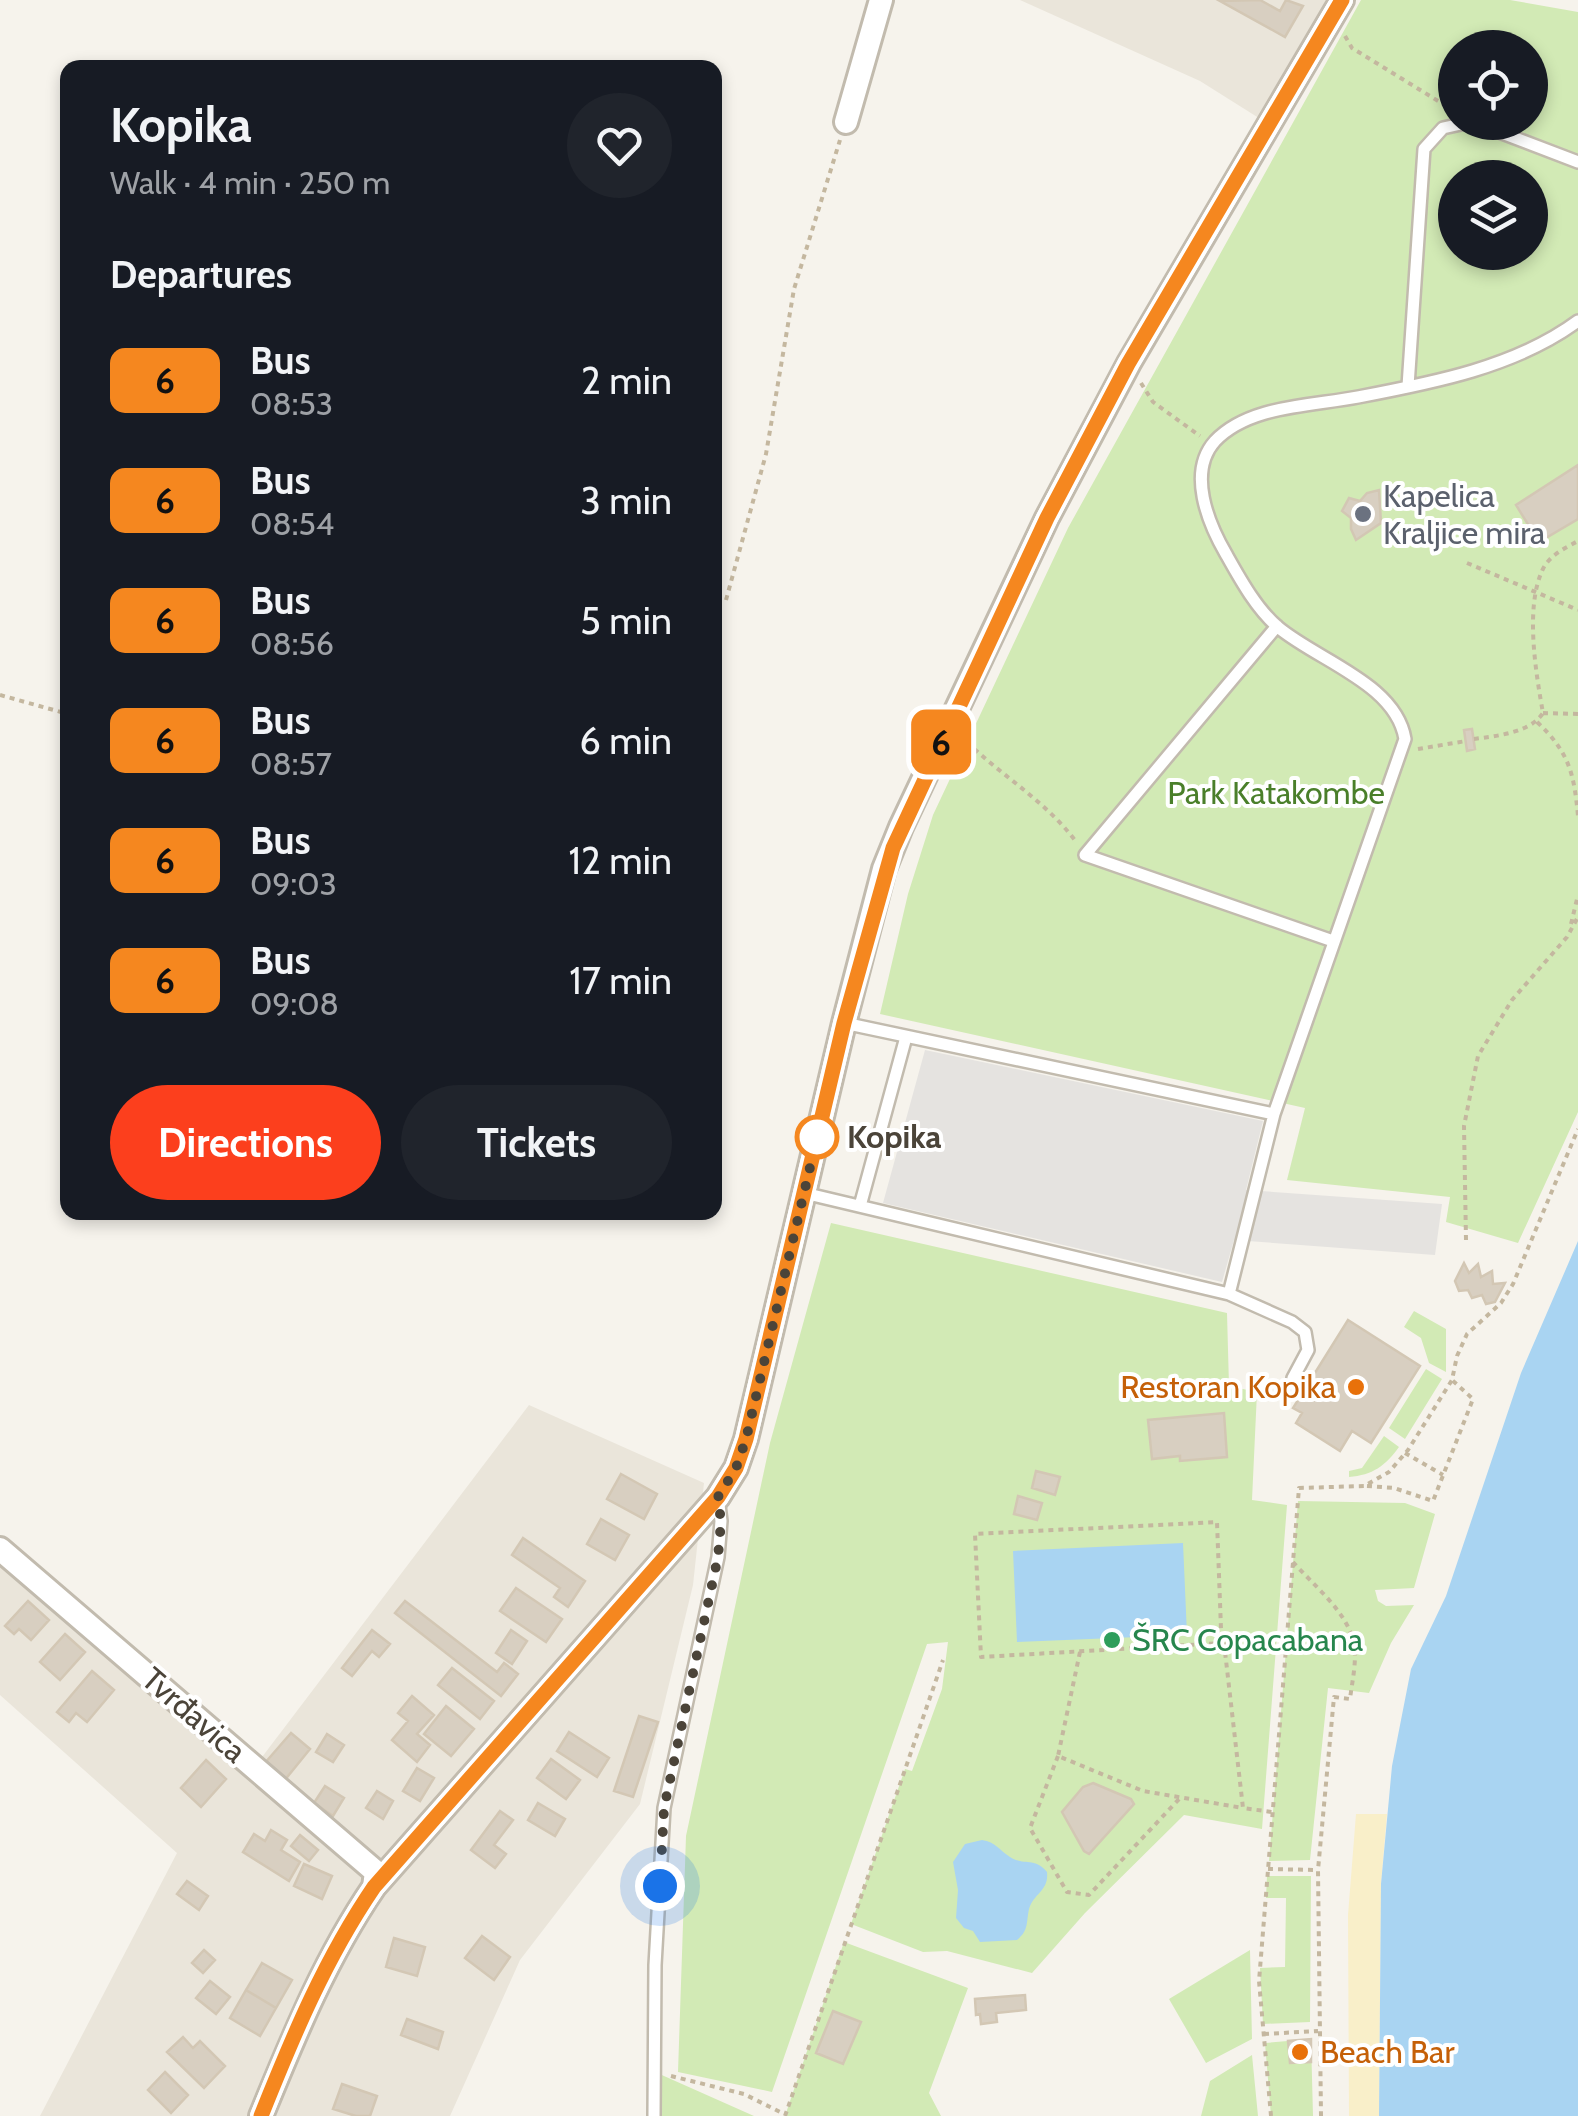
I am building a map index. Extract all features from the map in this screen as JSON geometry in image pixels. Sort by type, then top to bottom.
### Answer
[{"type":"street","points":[[846,122],[881,0]]},
{"type":"street","points":[[261,2116],[314,1988],[374,1887],[718,1497],[736,1468],[884,868],[1047,518],[1128,364],[1338,6]]},
{"type":"street","name":"Tvrđavica","points":[[0,1549],[376,1872],[374,1887]]},
{"type":"lane","points":[[1408,386],[1424,148],[1438,133]]},
{"type":"lane","points":[[1519,140],[1578,162]]},
{"type":"lane","points":[[1229,1294],[1274,1114],[1404,751],[1402,721],[1389,701],[1277,626],[1240,580],[1212,531],[1200,478],[1213,443],[1240,422],[1489,365],[1551,341],[1578,321]]},
{"type":"lane","points":[[1277,626],[1086,855],[1333,941]]},
{"type":"lane","points":[[844,1023],[1274,1114]]},
{"type":"lane","points":[[860,1206],[906,1036]]},
{"type":"lane","points":[[804,1193],[1229,1294],[1292,1322],[1305,1332],[1308,1350],[1293,1378]]},
{"type":"lane","points":[[654,2116],[655,1965],[664,1808],[718,1557],[718,1497]]},
{"type":"path","points":[[1338,6],[1352,48],[1438,101]]},
{"type":"path","points":[[726,600],[766,454],[794,289],[846,122]]},
{"type":"path","points":[[1128,364],[1153,402],[1185,428],[1213,443]]},
{"type":"path","points":[[1474,739],[1537,722],[1544,713],[1536,672],[1536,595],[1542,569],[1558,552],[1578,541]]},
{"type":"path","points":[[1468,564],[1578,610]]},
{"type":"path","points":[[0,695],[60,712]]},
{"type":"path","points":[[1544,713],[1578,714]]},
{"type":"path","points":[[1537,722],[1559,743],[1567,758],[1578,816]]},
{"type":"path","points":[[949,724],[993,767],[1060,820],[1086,855]]},
{"type":"path","points":[[1404,751],[1466,740]]},
{"type":"path","points":[[1567,937],[1578,895]]},
{"type":"path","points":[[1466,1240],[1464,1126],[1478,1056],[1512,1000],[1567,937],[1578,917]]},
{"type":"path","points":[[1364,1486],[1388,1472],[1405,1454],[1452,1380],[1456,1356],[1466,1334],[1500,1303],[1512,1284],[1578,1129]]},
{"type":"path","points":[[1271,2116],[1259,1981],[1299,1488],[1394,1488],[1433,1501],[1473,1399],[1452,1380]]},
{"type":"path","points":[[1405,1454],[1443,1476]]},
{"type":"path","points":[[1224,1643],[980,1656],[975,1534],[1217,1522],[1224,1643],[1243,1808]]},
{"type":"path","points":[[1293,1562],[1344,1620],[1354,1640],[1350,1700],[1334,1696],[1318,1870],[1321,2116]]},
{"type":"path","points":[[1080,1651],[1058,1756],[1030,1828],[1068,1892],[1089,1895],[1180,1798]]},
{"type":"path","points":[[655,2072],[744,2094],[785,2115],[942,1660]]},
{"type":"path","points":[[1058,1756],[1143,1792],[1272,1812]]},
{"type":"path","points":[[1268,1870],[1318,1870]]},
{"type":"path","points":[[1264,2034],[1318,2030]]},
{"type":"shaded area","points":[[1020,0],[1326,0],[1262,120],[1200,81]]},
{"type":"shaded area","points":[[925,1050],[1263,1121],[1246,1190],[1442,1204],[1435,1255],[1234,1240],[1222,1282],[883,1203]]},
{"type":"shaded area","points":[[529,1405],[704,1483],[693,1585],[640,1804],[520,1960],[450,2116],[40,2116],[177,1853],[0,1695],[0,1539],[256,1765]]},
{"type":"green space","name":"Park Katakombe","points":[[1361,0],[1510,0],[1578,12],[1578,1112],[1518,1243],[1446,1222],[1450,1197],[1287,1180],[1305,1108],[880,1014],[908,894],[933,815],[1068,528]]},
{"type":"green space","points":[[831,1223],[1227,1313],[1229,1386],[1257,1392],[1252,1500],[1287,1505],[1262,1829],[1184,1815],[1085,1913],[1032,1973],[947,1951],[923,1952],[851,1924],[905,1769],[912,1771],[942,1689],[948,1642],[927,1644],[772,2092],[678,2072],[686,1836],[770,1443]]},
{"type":"green space","points":[[1414,1311],[1446,1329],[1446,1372],[1429,1363],[1421,1338],[1404,1327]]},
{"type":"green space","points":[[1426,1369],[1442,1379],[1405,1439],[1389,1428]]},
{"type":"green space","points":[[1384,1436],[1399,1447],[1394,1454],[1372,1472],[1349,1477],[1349,1471],[1362,1468]]},
{"type":"green space","points":[[1298,1501],[1405,1503],[1435,1514],[1414,1588],[1375,1590],[1378,1601],[1386,1606],[1414,1605],[1391,1643],[1369,1693],[1328,1688],[1310,1860],[1269,1861]]},
{"type":"green space","points":[[1267,1876],[1311,1876],[1310,2022],[1263,2024],[1260,1968],[1285,1967],[1286,1898],[1266,1898]]},
{"type":"green space","points":[[844,1942],[968,1988],[929,2093],[941,2116],[785,2116]]},
{"type":"green space","points":[[1250,1950],[1252,2039],[1206,2063],[1169,1999]]},
{"type":"green space","points":[[1311,2039],[1313,2116],[1271,2116],[1265,2043]]},
{"type":"green space","points":[[1252,2055],[1258,2116],[1201,2116],[1210,2081]]},
{"type":"green space","points":[[655,2072],[754,2116],[655,2116]]},
{"type":"sand","points":[[1356,1814],[1387,1814],[1381,1884],[1379,2116],[1349,2116],[1348,1915]]},
{"type":"water","points":[[1578,1241],[1578,2116],[1379,2116],[1381,1884],[1392,1766],[1411,1669],[1446,1596],[1521,1373]]},
{"type":"water","points":[[1183,1543],[1187,1635],[1017,1642],[1013,1551]]},
{"type":"water","points":[[982,1840],[1015,1860],[1038,1865],[1047,1872],[1046,1884],[1031,1904],[1025,1929],[1017,1940],[980,1942],[956,1918],[958,1890],[953,1862],[965,1844]]},
{"type":"building","points":[[1260,0],[1280,11],[1286,0],[1303,6],[1285,37],[1220,1]]},
{"type":"building","points":[[1578,465],[1578,519],[1539,542],[1516,505]]},
{"type":"building","name":"Kapelica Kraljice mira","points":[[1379,490],[1381,523],[1356,540],[1351,518],[1342,511],[1349,498],[1360,501],[1367,493]]},
{"type":"building","points":[[1472,729],[1475,749],[1467,751],[1464,730]]},
{"type":"building","points":[[1464,1263],[1469,1273],[1478,1264],[1481,1277],[1492,1271],[1493,1284],[1505,1283],[1495,1302],[1486,1304],[1482,1295],[1472,1298],[1468,1290],[1459,1291],[1455,1281]]},
{"type":"building","name":"Restoran Kopika","points":[[1348,1320],[1420,1366],[1371,1443],[1352,1431],[1340,1451],[1296,1423],[1302,1413],[1293,1408]]},
{"type":"building","points":[[1224,1413],[1227,1457],[1152,1459],[1148,1420]]},
{"type":"building","points":[[1036,1471],[1060,1477],[1055,1495],[1032,1488]]},
{"type":"building","points":[[621,1474],[657,1494],[644,1519],[607,1499]]},
{"type":"building","points":[[1018,1496],[1042,1503],[1037,1520],[1014,1514]]},
{"type":"building","points":[[601,1519],[629,1535],[615,1560],[587,1544]]},
{"type":"building","points":[[523,1538],[585,1581],[568,1607],[554,1597],[560,1588],[512,1555]]},
{"type":"building","points":[[516,1588],[562,1619],[546,1642],[500,1611]]},
{"type":"building","points":[[28,1601],[49,1620],[31,1640],[19,1629],[14,1634],[5,1626]]},
{"type":"building","points":[[405,1601],[497,1672],[504,1663],[518,1674],[501,1696],[395,1613]]},
{"type":"building","points":[[372,1630],[390,1644],[379,1657],[372,1651],[352,1676],[342,1668]]},
{"type":"building","points":[[511,1630],[527,1641],[512,1664],[496,1653]]},
{"type":"building","points":[[65,1634],[85,1652],[60,1680],[40,1662]]},
{"type":"building","points":[[452,1668],[494,1701],[480,1719],[438,1685]]},
{"type":"building","points":[[92,1671],[114,1690],[87,1722],[76,1713],[69,1722],[57,1712]]},
{"type":"building","points":[[412,1696],[434,1715],[417,1734],[430,1745],[417,1762],[392,1740],[408,1721],[398,1713]]},
{"type":"building","points":[[446,1706],[474,1729],[451,1756],[424,1734]]},
{"type":"building","points":[[639,1716],[658,1722],[633,1797],[614,1791]]},
{"type":"building","points":[[569,1732],[609,1758],[597,1777],[557,1751]]},
{"type":"building","points":[[291,1733],[310,1749],[284,1781],[264,1764]]},
{"type":"building","points":[[327,1734],[344,1745],[333,1762],[316,1752]]},
{"type":"building","points":[[551,1759],[580,1780],[566,1799],[537,1778]]},
{"type":"building","points":[[206,1760],[226,1779],[201,1807],[181,1788]]},
{"type":"building","points":[[417,1768],[434,1778],[420,1801],[403,1791]]},
{"type":"building","points":[[1093,1783],[1131,1799],[1134,1804],[1089,1854],[1062,1812],[1083,1787]]},
{"type":"building","points":[[325,1786],[344,1798],[333,1816],[314,1803]]},
{"type":"building","points":[[377,1791],[393,1801],[383,1819],[366,1808]]},
{"type":"building","points":[[538,1803],[565,1819],[555,1836],[528,1820]]},
{"type":"building","points":[[500,1811],[513,1820],[494,1845],[506,1854],[495,1868],[471,1850]]},
{"type":"building","points":[[271,1830],[287,1840],[281,1850],[300,1862],[289,1881],[243,1852],[254,1834],[265,1841]]},
{"type":"building","points":[[300,1835],[318,1850],[309,1861],[291,1846]]},
{"type":"building","points":[[304,1864],[332,1876],[322,1899],[294,1886]]},
{"type":"building","points":[[187,1881],[208,1896],[199,1910],[177,1894]]},
{"type":"building","points":[[482,1936],[510,1957],[494,1980],[465,1958]]},
{"type":"building","points":[[394,1938],[425,1947],[417,1976],[386,1967]]},
{"type":"building","points":[[204,1950],[215,1960],[203,1973],[192,1963]]},
{"type":"building","points":[[262,1963],[292,1980],[276,2008],[246,1990]]},
{"type":"building","points":[[210,1981],[230,1997],[216,2014],[196,1998]]},
{"type":"building","points":[[246,1990],[276,2008],[260,2036],[230,2018]]},
{"type":"building","points":[[1025,1995],[1026,2010],[996,2013],[997,2022],[981,2024],[980,2014],[976,2015],[975,1999]]},
{"type":"building","points":[[833,2011],[861,2022],[843,2064],[816,2053]]},
{"type":"building","points":[[407,2019],[443,2032],[438,2049],[401,2035]]},
{"type":"building","points":[[183,2037],[193,2048],[200,2041],[225,2066],[204,2088],[167,2052]]},
{"type":"building","name":"Beach Bar","points":[[1311,2039],[1311,2062],[1290,2063],[1288,2041]]},
{"type":"building","points":[[165,2072],[188,2095],[171,2113],[148,2090]]},
{"type":"building","points":[[342,2084],[377,2096],[370,2116],[333,2109]]},
{"type":"bus line","name":"6","points":[[261,2116],[314,1988],[374,1887],[718,1497],[736,1468],[884,868],[1047,518],[1128,364],[1342,0]]},
{"type":"place","name":"Kapelica Kraljice mira","points":[[1363,514]]},
{"type":"place","name":"Kopika","points":[[817,1137]]},
{"type":"place","name":"Restoran Kopika","points":[[1356,1387]]},
{"type":"place","name":"ŠRC Copacabana","points":[[1112,1640]]},
{"type":"place","name":"Beach Bar","points":[[1300,2052]]},
{"type":"route","points":[[660,1886],[664,1808],[721,1539],[718,1497],[736,1468],[746,1439],[820,1125],[817,1137]]}]
